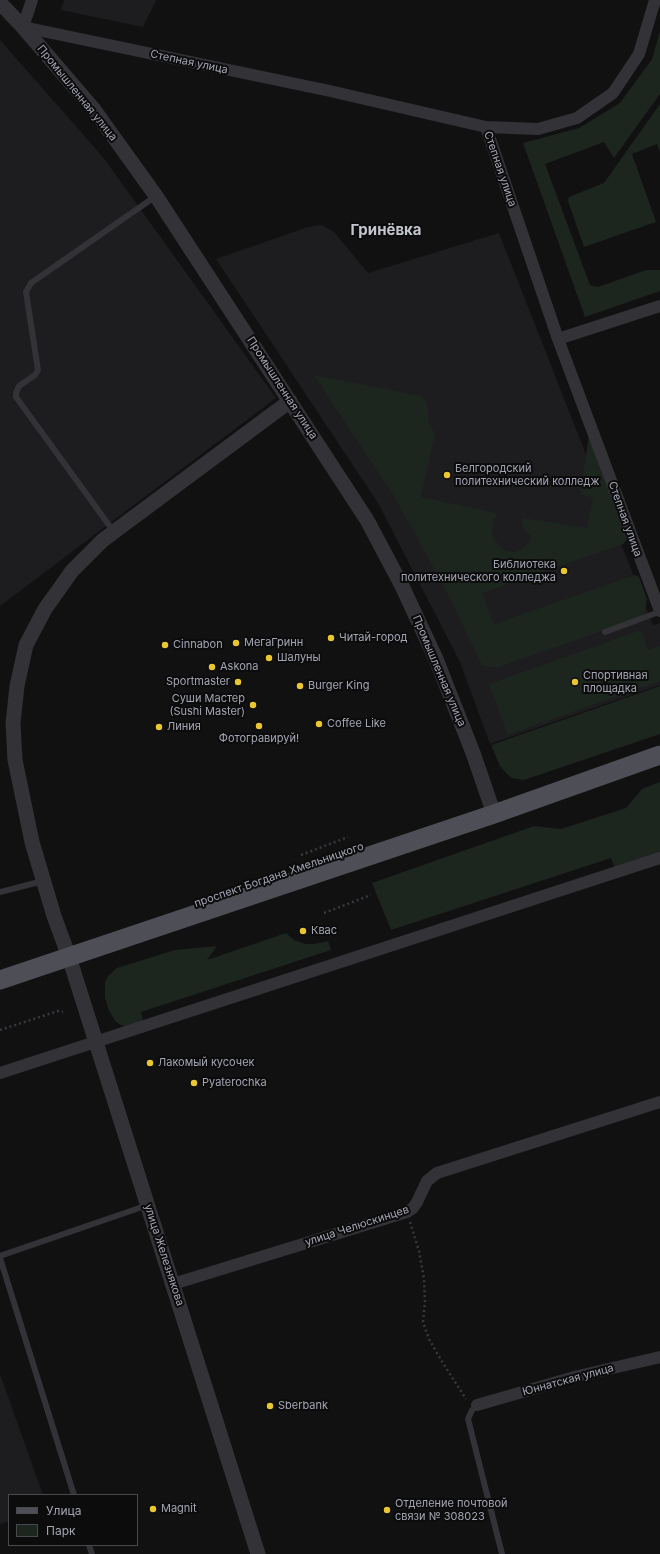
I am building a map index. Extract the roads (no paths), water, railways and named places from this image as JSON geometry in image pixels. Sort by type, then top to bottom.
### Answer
[{"type":"main road","name":"проспект Богдана Хмельницкого","points":[[0,980],[494,814],[660,755]]},
{"type":"street","points":[[22,27],[32,0]]},
{"type":"street","points":[[486,127],[538,129],[577,118],[613,93],[639,54],[655,0]]},
{"type":"street","name":"Промышленная улица","points":[[0,3],[95,111],[156,196],[367,520],[402,586],[439,666],[473,753],[494,814]]},
{"type":"street","name":"Степная улица","points":[[22,27],[330,91],[486,127],[558,339],[660,611]]},
{"type":"street","points":[[558,339],[660,306]]},
{"type":"street","name":"улица Железнякова","points":[[258,1554],[69,957],[54,916],[45,881],[32,842],[15,760],[13,723],[17,686],[26,645],[45,608],[72,571],[103,540],[290,401]]},
{"type":"street","points":[[0,1073],[96,1043],[660,858]]},
{"type":"street","name":"улица Челюскинцев","points":[[173,1284],[406,1212],[413,1208],[427,1181],[437,1173],[660,1102]]},
{"type":"street","name":"Юннатская улица","points":[[475,1407],[578,1376],[660,1357]]},
{"type":"lane","points":[[114,532],[16,397],[19,386],[35,375],[38,370],[26,292],[31,283],[156,196]]},
{"type":"lane","points":[[605,632],[660,611]]},
{"type":"lane","points":[[0,892],[45,881]]},
{"type":"lane","points":[[74,1494],[0,1257],[148,1205]]},
{"type":"lane","points":[[475,1407],[468,1419],[502,1554]]},
{"type":"place","name":"Белгородский политехнический колледж","points":[[447,475]]},
{"type":"place","name":"Библиотека политехнического колледжа","points":[[564,571]]},
{"type":"place","name":"Читай-город","points":[[331,638]]},
{"type":"place","name":"МегаГринн","points":[[236,643]]},
{"type":"place","name":"Cinnabon","points":[[165,645]]},
{"type":"place","name":"Шалуны","points":[[269,658]]},
{"type":"place","name":"Askona","points":[[212,667]]},
{"type":"place","name":"Sportmaster","points":[[238,682]]},
{"type":"place","name":"Спортивная площадка","points":[[575,682]]},
{"type":"place","name":"Burger King","points":[[300,686]]},
{"type":"place","name":"Суши Мастер (Sushi Master)","points":[[253,705]]},
{"type":"place","name":"Coffee Like","points":[[319,724]]},
{"type":"place","name":"Фотогравируй!","points":[[259,726]]},
{"type":"place","name":"Линия","points":[[159,727]]},
{"type":"place","name":"Квас","points":[[303,931]]},
{"type":"place","name":"Лакомый кусочек","points":[[150,1063]]},
{"type":"place","name":"Pyaterochka","points":[[194,1083]]},
{"type":"place","name":"Sberbank","points":[[270,1406]]},
{"type":"place","name":"Magnit","points":[[153,1509]]},
{"type":"place","name":"Отделение почтовой связи № 308023","points":[[387,1510]]},
{"type":"district","name":"Гринёвка","points":[[386,230]]}]
